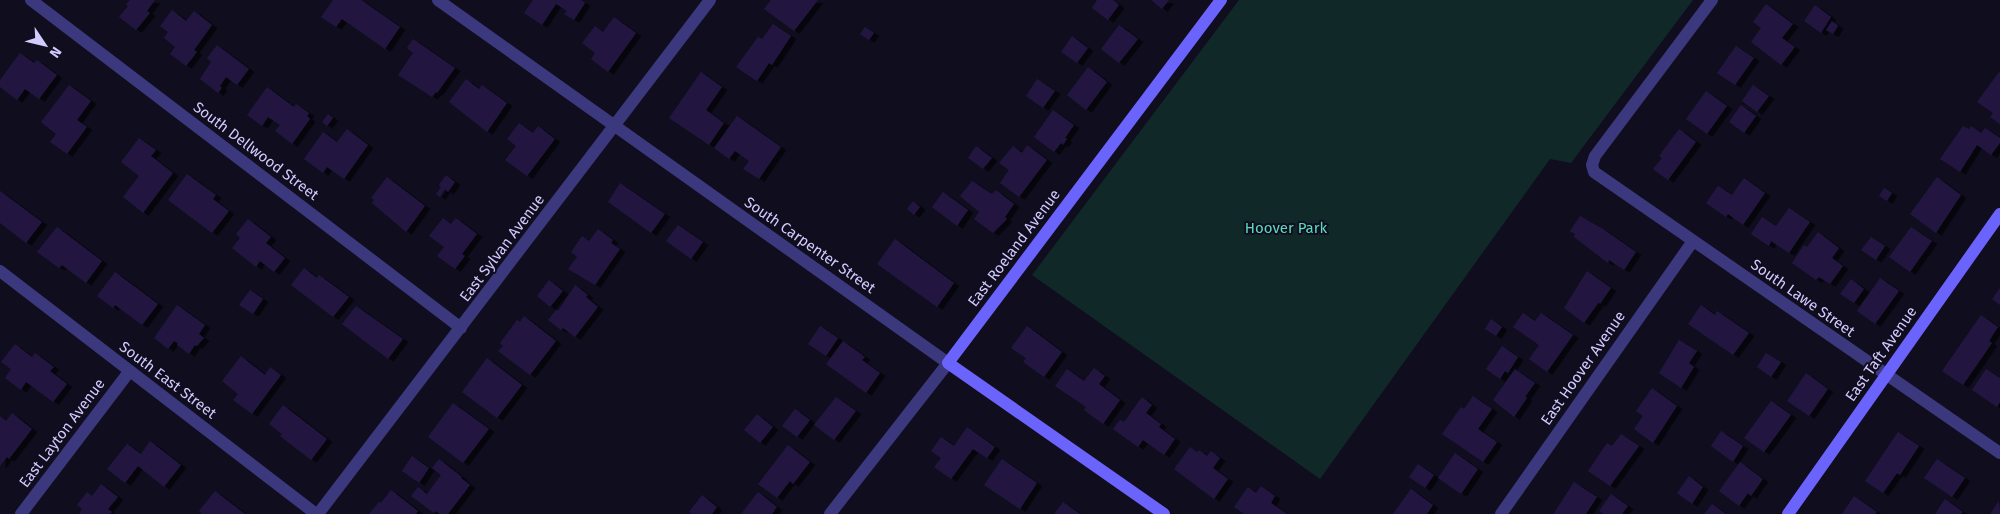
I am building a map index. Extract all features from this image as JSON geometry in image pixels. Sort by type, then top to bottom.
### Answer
[{"type":"street","name":"South Dellwood Street","points":[[31,0],[460,328]]},
{"type":"street","name":"South Carpenter Street","points":[[438,0],[616,125],[948,364],[1164,514]]},
{"type":"street","name":"East Sylvan Avenue","points":[[317,514],[710,0]]},
{"type":"street","name":"East Roeland Avenue","points":[[830,514],[948,364],[1221,0]]},
{"type":"street","name":"South Lawe Street","points":[[1712,0],[1594,156],[1592,166],[1594,172],[2000,453]]},
{"type":"street","name":"East Taft Avenue","points":[[1788,514],[2000,214]]},
{"type":"street","name":"East Hoover Avenue","points":[[1501,514],[1693,241]]},
{"type":"street","name":"South East Street","points":[[0,271],[129,372],[317,514]]},
{"type":"street","name":"East Layton Avenue","points":[[21,514],[129,372]]},
{"type":"green space","name":"Hoover Park","points":[[1239,0],[1693,0],[1571,163],[1550,159],[1320,479],[1032,275]]},
{"type":"building","points":[[130,0],[155,0],[147,11],[150,13],[136,30],[119,17],[128,6],[126,4]]},
{"type":"building","points":[[333,0],[361,0],[400,27],[385,49],[342,19],[336,27],[321,17]]},
{"type":"building","points":[[533,0],[581,0],[585,3],[574,20],[564,14],[567,11],[556,4],[542,25],[524,13]]},
{"type":"building","points":[[771,0],[818,0],[794,31],[764,9]]},
{"type":"building","points":[[1097,0],[1113,0],[1119,5],[1108,20],[1092,8]]},
{"type":"building","points":[[1151,0],[1169,0],[1162,9]]},
{"type":"building","points":[[1766,4],[1793,24],[1782,38],[1795,47],[1781,65],[1751,42],[1761,28],[1753,22]]},
{"type":"building","points":[[1815,5],[1831,17],[1821,33],[1804,21]]},
{"type":"building","points":[[172,10],[186,21],[194,11],[212,25],[194,50],[197,52],[186,66],[170,54],[175,47],[164,38],[168,32],[160,26]]},
{"type":"building","points":[[614,17],[636,33],[608,72],[591,59],[595,53],[582,43],[595,26],[603,32]]},
{"type":"building","points":[[1832,21],[1838,26],[1833,34],[1826,30]]},
{"type":"building","points":[[773,24],[791,36],[772,65],[769,63],[757,81],[736,67],[758,37],[762,39]]},
{"type":"building","points":[[1119,25],[1138,39],[1119,63],[1101,49]]},
{"type":"building","points":[[865,27],[874,33],[869,40],[860,34]]},
{"type":"building","points":[[1072,36],[1088,48],[1077,63],[1061,52]]},
{"type":"building","points":[[413,39],[455,68],[432,97],[398,75],[413,53],[407,48]]},
{"type":"building","points":[[217,45],[249,69],[237,85],[226,77],[218,93],[200,79],[211,62],[207,58]]},
{"type":"building","points":[[1736,46],[1754,58],[1735,85],[1717,73]]},
{"type":"building","points":[[20,53],[34,63],[37,60],[57,75],[39,99],[25,89],[17,100],[0,87],[0,80]]},
{"type":"building","points":[[1088,67],[1107,82],[1086,110],[1067,95]]},
{"type":"building","points":[[701,72],[722,87],[706,110],[724,123],[709,145],[669,118]]},
{"type":"building","points":[[1999,72],[2000,124],[1990,117],[1993,113],[1977,102]]},
{"type":"building","points":[[466,79],[479,89],[482,85],[507,103],[487,132],[449,102]]},
{"type":"building","points":[[1037,79],[1055,91],[1043,108],[1026,96]]},
{"type":"building","points":[[69,85],[91,101],[77,120],[87,127],[67,154],[50,142],[56,134],[41,122]]},
{"type":"building","points":[[1753,85],[1769,96],[1757,112],[1742,101]]},
{"type":"building","points":[[267,87],[294,107],[296,104],[309,113],[307,116],[310,119],[292,144],[275,131],[280,125],[268,117],[262,126],[247,115]]},
{"type":"building","points":[[1706,91],[1727,106],[1707,134],[1686,119]]},
{"type":"building","points":[[1741,105],[1756,116],[1744,133],[1729,122]]},
{"type":"building","points":[[1053,110],[1074,125],[1065,138],[1067,139],[1063,145],[1061,143],[1054,152],[1034,137]]},
{"type":"building","points":[[328,114],[333,118],[327,126],[322,122]]},
{"type":"building","points":[[737,116],[781,147],[759,179],[743,169],[749,161],[735,151],[729,159],[714,148]]},
{"type":"building","points":[[519,123],[533,133],[538,126],[555,139],[527,176],[505,160],[516,146],[507,139]]},
{"type":"building","points":[[1963,126],[1969,129],[1971,126],[1981,133],[1985,128],[2000,138],[2000,143],[1991,155],[1977,145],[1960,172],[1940,159]]},
{"type":"building","points":[[347,129],[368,145],[344,179],[327,167],[323,173],[304,159],[323,132],[337,142]]},
{"type":"building","points":[[1679,129],[1696,142],[1668,180],[1653,169],[1662,158],[1659,156]]},
{"type":"building","points":[[139,138],[156,150],[151,156],[173,173],[143,213],[123,197],[139,176],[121,162]]},
{"type":"building","points":[[1027,145],[1047,160],[1019,197],[1000,183],[1009,170],[999,163],[1013,146],[1022,153]]},
{"type":"building","points":[[976,146],[992,158],[983,169],[968,158]]},
{"type":"building","points":[[187,174],[216,195],[213,199],[229,211],[212,233],[168,200]]},
{"type":"building","points":[[446,175],[455,182],[448,192],[445,189],[440,197],[436,194],[441,187],[439,185]]},
{"type":"building","points":[[387,177],[425,206],[406,232],[372,203],[374,200],[371,198]]},
{"type":"building","points":[[1937,177],[1961,195],[1936,233],[1910,214]]},
{"type":"building","points":[[1744,178],[1765,193],[1743,225],[1728,214],[1726,217],[1706,203],[1718,186],[1732,195]]},
{"type":"building","points":[[972,181],[992,194],[996,190],[1014,204],[1005,217],[1007,219],[993,233],[974,219],[979,212],[960,196]]},
{"type":"building","points":[[620,183],[665,214],[651,233],[608,202]]},
{"type":"building","points":[[1884,188],[1892,193],[1887,201],[1879,196]]},
{"type":"building","points":[[0,191],[42,222],[26,243],[0,223]]},
{"type":"building","points":[[943,192],[968,210],[957,226],[932,207]]},
{"type":"building","points":[[913,201],[920,207],[914,215],[907,209]]},
{"type":"building","points":[[1789,208],[1810,222],[1789,253],[1771,241],[1769,246],[1751,234],[1762,217],[1776,226]]},
{"type":"building","points":[[1580,216],[1603,229],[1636,252],[1624,270],[1609,260],[1608,263],[1574,237],[1575,234],[1570,231]]},
{"type":"building","points":[[443,218],[451,224],[456,218],[477,234],[462,254],[465,256],[455,269],[437,256],[444,247],[429,236]]},
{"type":"building","points":[[248,219],[271,237],[266,243],[285,258],[274,272],[260,261],[256,267],[232,248],[240,238],[236,234]]},
{"type":"building","points":[[678,225],[703,242],[691,259],[666,241]]},
{"type":"building","points":[[57,227],[102,261],[86,283],[62,265],[59,268],[37,252]]},
{"type":"building","points":[[1911,227],[1932,241],[1910,272],[1889,257]]},
{"type":"building","points":[[598,229],[613,240],[611,243],[620,249],[595,285],[568,269],[577,257],[571,252],[582,236],[589,241]]},
{"type":"building","points":[[1818,232],[1839,248],[1832,258],[1843,266],[1830,284],[1819,277],[1816,280],[1792,263],[1804,245],[1807,247]]},
{"type":"building","points":[[1871,237],[1885,246],[1876,260],[1861,250]]},
{"type":"building","points":[[895,239],[954,283],[937,307],[877,264]]},
{"type":"building","points":[[304,268],[317,278],[319,275],[349,297],[333,317],[291,285]]},
{"type":"building","points":[[1587,271],[1611,288],[1584,323],[1564,308]]},
{"type":"building","points":[[115,272],[158,304],[142,325],[115,305],[113,308],[97,296]]},
{"type":"building","points":[[1880,278],[1899,291],[1875,324],[1857,311]]},
{"type":"building","points":[[1851,279],[1864,289],[1854,303],[1840,294]]},
{"type":"building","points":[[549,280],[563,291],[550,307],[537,296]]},
{"type":"building","points":[[575,285],[588,295],[586,297],[598,307],[575,337],[563,328],[561,330],[548,320],[556,310],[558,311]]},
{"type":"building","points":[[2000,288],[2000,305],[1992,299]]},
{"type":"building","points":[[250,290],[263,299],[253,314],[239,305]]},
{"type":"building","points":[[177,305],[205,325],[199,334],[204,338],[197,346],[195,345],[189,354],[174,341],[168,349],[154,338]]},
{"type":"building","points":[[1701,305],[1715,315],[1717,311],[1749,333],[1733,355],[1688,324]]},
{"type":"building","points":[[356,306],[403,339],[388,359],[342,324]]},
{"type":"building","points":[[1523,313],[1535,321],[1541,313],[1573,335],[1547,372],[1529,359],[1539,345],[1513,327]]},
{"type":"building","points":[[1981,315],[1998,327],[1989,341],[1992,343],[1963,385],[1942,371]]},
{"type":"building","points":[[524,316],[556,341],[530,375],[498,351],[503,346],[500,343],[517,320],[520,322]]},
{"type":"building","points":[[1491,319],[1502,327],[1496,336],[1485,329]]},
{"type":"building","points":[[820,326],[838,338],[826,356],[808,344]]},
{"type":"building","points":[[1027,326],[1062,352],[1044,377],[1023,362],[1026,358],[1011,348]]},
{"type":"building","points":[[1679,340],[1697,351],[1689,363],[1694,367],[1681,388],[1659,373]]},
{"type":"building","points":[[843,341],[865,357],[862,360],[880,373],[866,393],[826,364]]},
{"type":"building","points":[[15,344],[32,357],[35,353],[54,367],[50,371],[67,384],[53,402],[26,382],[21,390],[5,378],[11,369],[1,362]]},
{"type":"building","points":[[1502,346],[1518,357],[1508,373],[1505,371],[1500,379],[1486,369]]},
{"type":"building","points":[[1766,353],[1781,362],[1771,377],[1757,367]]},
{"type":"building","points":[[241,356],[265,375],[270,367],[281,375],[252,414],[233,400],[238,394],[222,381]]},
{"type":"building","points":[[487,358],[522,385],[497,418],[462,392]]},
{"type":"building","points":[[1094,368],[1105,376],[1099,384],[1120,400],[1103,424],[1084,410],[1086,407],[1055,386],[1067,369],[1084,381]]},
{"type":"building","points":[[1515,369],[1535,383],[1514,417],[1493,400]]},
{"type":"building","points":[[1986,369],[2000,378],[2000,402],[1997,407],[1972,390]]},
{"type":"building","points":[[1806,373],[1828,389],[1809,416],[1787,401]]},
{"type":"building","points":[[1652,388],[1677,406],[1653,443],[1634,429],[1643,416],[1636,411]]},
{"type":"building","points":[[1473,396],[1492,409],[1478,429],[1497,442],[1483,462],[1442,434],[1461,407],[1464,409]]},
{"type":"building","points":[[836,397],[856,411],[834,440],[814,425]]},
{"type":"building","points":[[1142,397],[1152,405],[1146,413],[1161,424],[1159,427],[1175,439],[1164,455],[1143,440],[1138,447],[1113,429],[1120,420],[1124,422]]},
{"type":"building","points":[[1771,401],[1791,415],[1764,452],[1744,438]]},
{"type":"building","points":[[453,403],[489,429],[463,463],[428,437]]},
{"type":"building","points":[[283,405],[327,439],[311,460],[280,436],[282,434],[269,424]]},
{"type":"building","points":[[795,409],[810,420],[797,437],[782,426]]},
{"type":"building","points":[[12,413],[32,429],[9,459],[7,457],[0,466],[0,416],[6,421]]},
{"type":"building","points":[[757,414],[773,427],[760,443],[744,430]]},
{"type":"building","points":[[967,427],[995,447],[987,458],[973,449],[951,479],[934,467],[941,458],[931,451],[941,437],[954,446]]},
{"type":"building","points":[[1721,431],[1743,446],[1733,462],[1711,446]]},
{"type":"building","points":[[1898,432],[1919,446],[1900,475],[1897,473],[1883,493],[1865,481]]},
{"type":"building","points":[[1621,434],[1639,446],[1610,486],[1588,471],[1607,443],[1612,446]]},
{"type":"building","points":[[150,441],[181,465],[164,487],[138,466],[125,483],[107,469],[127,444],[141,454]]},
{"type":"building","points":[[788,445],[810,462],[793,484],[790,481],[777,498],[758,484]]},
{"type":"building","points":[[1190,447],[1197,452],[1199,450],[1207,456],[1211,451],[1220,458],[1213,468],[1228,479],[1214,499],[1174,469]]},
{"type":"building","points":[[1455,453],[1478,469],[1461,494],[1438,478]]},
{"type":"building","points":[[412,456],[429,468],[419,483],[402,471]]},
{"type":"building","points":[[439,459],[470,485],[448,514],[440,514],[435,511],[434,513],[411,496],[418,487],[427,494],[441,475],[432,468]]},
{"type":"building","points":[[1002,459],[1037,483],[1020,509],[984,485]]},
{"type":"building","points":[[1937,459],[1965,478],[1952,497],[1924,478]]},
{"type":"building","points":[[1740,462],[1763,479],[1751,496],[1748,493],[1739,506],[1719,491]]},
{"type":"building","points":[[1418,464],[1434,475],[1425,488],[1409,477]]},
{"type":"building","points":[[1689,476],[1703,487],[1692,504],[1677,493]]},
{"type":"building","points":[[1574,482],[1597,497],[1586,514],[1555,514],[1554,513]]},
{"type":"building","points":[[101,484],[118,497],[108,509],[112,512],[110,514],[79,514],[82,509],[77,505],[87,492],[92,496]]},
{"type":"building","points":[[1261,486],[1275,496],[1271,503],[1287,514],[1244,514],[1234,507],[1248,487],[1256,493]]},
{"type":"building","points":[[1411,489],[1433,505],[1427,514],[1393,514]]},
{"type":"building","points":[[391,490],[418,511],[416,514],[369,514]]},
{"type":"building","points":[[215,491],[245,514],[202,514],[199,511]]},
{"type":"building","points":[[758,492],[777,507],[772,514],[741,514]]},
{"type":"building","points":[[1611,494],[1628,506],[1622,514],[1604,514],[1599,511]]},
{"type":"building","points":[[702,495],[717,507],[712,514],[692,514],[689,512]]},
{"type":"building","points":[[1854,496],[1877,512],[1875,514],[1842,514]]},
{"type":"building","points":[[1945,499],[1963,512],[1961,514],[1935,514]]},
{"type":"building","points":[[1999,501],[2000,514],[1990,514]]},
{"type":"building","points":[[1063,502],[1080,514],[1054,514]]},
{"type":"building","points":[[1712,504],[1726,514],[1704,514]]}]
